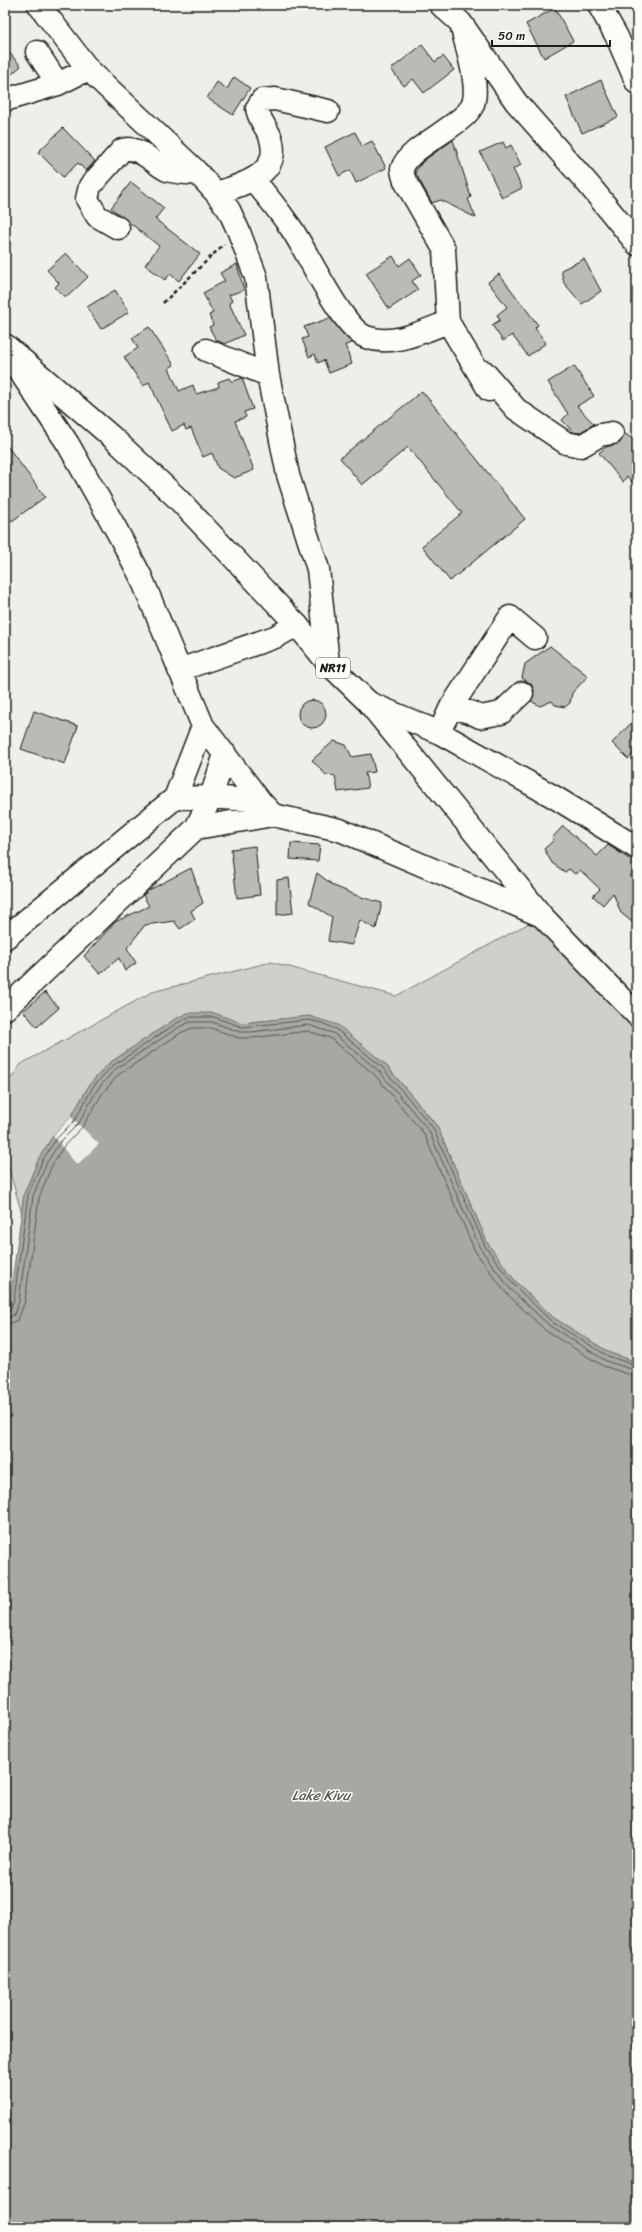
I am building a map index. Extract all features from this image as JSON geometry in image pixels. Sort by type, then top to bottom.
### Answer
[{"type":"main road","points":[[39,5],[88,69],[199,174],[216,193],[228,210],[239,232],[256,277],[268,375],[288,475],[318,569],[328,663]]},
{"type":"main road","points":[[441,5],[461,23],[516,102],[589,185],[637,244]]},
{"type":"main road","points":[[599,5],[616,37],[637,83]]},
{"type":"main road","points":[[461,23],[472,75],[473,104],[468,114],[438,134],[406,162],[402,170],[404,181],[444,249],[448,322],[489,390]]},
{"type":"main road","points":[[616,37],[637,59]]},
{"type":"main road","points":[[37,52],[58,84]]},
{"type":"main road","points":[[5,100],[58,84],[88,69]]},
{"type":"main road","points":[[216,193],[253,180],[269,165],[272,159],[270,138],[257,112],[260,102],[275,99],[328,111]]},
{"type":"main road","points":[[118,228],[97,216],[87,199],[90,186],[122,150],[134,150],[168,170],[199,174]]},
{"type":"main road","points":[[253,180],[291,228],[325,286],[358,332],[367,337],[380,340],[400,339],[448,322]]},
{"type":"main road","name":"NR11","points":[[5,345],[113,438],[177,498],[297,625],[328,663],[369,703],[542,916],[637,1014]]},
{"type":"main road","points":[[206,350],[268,375]]},
{"type":"main road","points":[[465,352],[516,409],[566,443],[581,446],[600,435],[612,433]]},
{"type":"main road","points":[[5,356],[22,375],[68,444],[117,531],[141,577],[203,726],[266,808]]},
{"type":"main road","points":[[440,733],[450,707],[510,617],[535,638]]},
{"type":"main road","points":[[179,670],[275,637],[297,625]]},
{"type":"main road","points":[[450,707],[470,712],[480,717],[501,713],[522,693]]},
{"type":"main road","points":[[369,703],[440,733],[556,798],[637,848]]},
{"type":"main road","points":[[5,938],[175,798],[203,726]]},
{"type":"main road","points":[[7,1002],[196,828],[211,797],[225,754]]},
{"type":"main road","points":[[175,798],[211,797],[266,808],[340,830],[542,916]]},
{"type":"main road","points":[[196,828],[266,808]]},
{"type":"path","points":[[163,303],[201,268],[217,250],[239,232]]},
{"type":"shaded area","points":[[542,916],[637,1015],[637,1362],[610,1353],[554,1318],[516,1282],[488,1244],[437,1126],[385,1064],[281,1019],[242,1023],[188,1013],[175,1019],[108,1064],[90,1084],[71,1117],[53,1136],[39,1158],[24,1194],[22,1214],[5,1155],[5,1087],[21,1064],[152,992],[271,962],[396,996]]},
{"type":"water","name":"Lake Kivu","points":[[188,1013],[214,1013],[242,1023],[309,1016],[338,1025],[385,1064],[437,1126],[488,1244],[516,1282],[554,1318],[610,1353],[637,1362],[637,2227],[5,2227],[5,1315],[10,1298],[24,1194],[39,1158],[53,1136],[71,1117],[90,1084],[108,1064],[175,1019]]},
{"type":"pier","points":[[71,1117],[99,1144],[77,1165],[53,1136]]},
{"type":"building","points":[[555,8],[573,41],[544,58],[526,24]]},
{"type":"building","points":[[422,45],[435,62],[443,56],[454,70],[424,93],[413,79],[404,86],[391,69]]},
{"type":"building","points":[[5,48],[21,66],[5,80]]},
{"type":"building","points":[[234,77],[250,88],[233,115],[207,98],[217,82],[227,89]]},
{"type":"building","points":[[601,80],[618,117],[582,133],[566,97]]},
{"type":"building","points":[[63,128],[95,161],[86,171],[78,163],[63,177],[38,152]]},
{"type":"building","points":[[355,132],[362,146],[372,141],[386,168],[356,183],[350,170],[339,176],[325,147]]},
{"type":"building","points":[[453,140],[471,197],[468,199],[476,218],[441,200],[432,203],[415,172],[423,161]]},
{"type":"building","points":[[503,142],[506,148],[511,145],[521,165],[513,169],[522,188],[502,198],[480,152]]},
{"type":"building","points":[[131,182],[164,208],[155,219],[200,254],[179,281],[170,274],[165,280],[145,265],[159,246],[111,208]]},
{"type":"building","points":[[66,253],[88,277],[68,296],[63,296],[55,287],[59,283],[47,270]]},
{"type":"building","points":[[393,256],[399,266],[410,258],[421,275],[412,281],[418,290],[389,309],[366,273]]},
{"type":"building","points":[[584,259],[601,291],[582,304],[564,283],[561,270]]},
{"type":"building","points":[[237,264],[244,290],[229,295],[232,301],[229,303],[244,335],[225,344],[216,340],[209,327],[213,325],[209,315],[213,313],[203,293],[225,281],[220,273]]},
{"type":"building","points":[[499,274],[538,325],[535,328],[546,343],[528,356],[512,335],[503,341],[492,325],[500,320],[497,315],[507,307],[488,282]]},
{"type":"building","points":[[115,290],[129,312],[101,329],[87,307]]},
{"type":"building","points":[[330,318],[352,343],[345,345],[352,364],[329,373],[324,360],[318,363],[315,354],[309,357],[302,339],[308,337],[304,327]]},
{"type":"building","points":[[149,327],[174,365],[169,368],[179,391],[193,385],[196,394],[219,387],[218,382],[229,378],[232,382],[242,378],[253,409],[244,412],[246,417],[235,421],[254,470],[234,478],[218,468],[212,453],[203,457],[191,428],[186,430],[184,425],[172,431],[149,382],[143,386],[124,357],[138,348],[132,338]]},
{"type":"building","points":[[574,366],[594,396],[577,406],[594,424],[579,433],[573,432],[562,420],[568,414],[548,382]]},
{"type":"building","points":[[422,391],[525,519],[450,581],[422,546],[462,513],[408,447],[362,485],[340,458]]},
{"type":"building","points":[[624,433],[637,442],[637,488],[627,476],[623,482],[599,453],[606,447],[620,443]]},
{"type":"building","points":[[5,443],[45,497],[12,521],[5,511]]},
{"type":"building","points":[[550,646],[588,676],[572,693],[570,703],[565,707],[555,705],[552,701],[540,706],[531,701],[534,690],[531,684],[522,678],[525,664]]},
{"type":"building","points":[[312,700],[322,704],[326,714],[322,724],[312,728],[302,724],[298,714],[302,704]]},
{"type":"building","points":[[34,711],[78,726],[65,764],[21,749]]},
{"type":"building","points":[[637,717],[637,750],[628,759],[612,743]]},
{"type":"building","points":[[334,741],[346,745],[352,757],[371,754],[375,772],[365,773],[368,788],[338,792],[335,776],[326,775],[312,760]]},
{"type":"building","points":[[563,826],[597,856],[608,845],[637,864],[637,868],[630,876],[637,883],[637,926],[621,913],[613,893],[603,905],[593,896],[600,889],[580,870],[575,874],[569,869],[565,872],[552,863],[544,849],[554,840],[552,838]]},
{"type":"building","points":[[291,843],[320,845],[318,861],[290,859]]},
{"type":"building","points":[[255,846],[260,895],[237,898],[231,849]]},
{"type":"building","points":[[191,868],[203,903],[191,911],[195,919],[180,929],[174,921],[145,925],[127,948],[136,963],[125,971],[119,958],[100,974],[84,956],[115,922],[149,906],[143,895],[149,890]]},
{"type":"building","points":[[317,873],[334,886],[358,896],[382,903],[376,929],[360,920],[352,945],[328,941],[332,917],[309,903]]},
{"type":"building","points":[[289,878],[293,913],[277,915],[277,880]]},
{"type":"building","points":[[45,992],[59,1008],[37,1027],[23,1011]]}]
